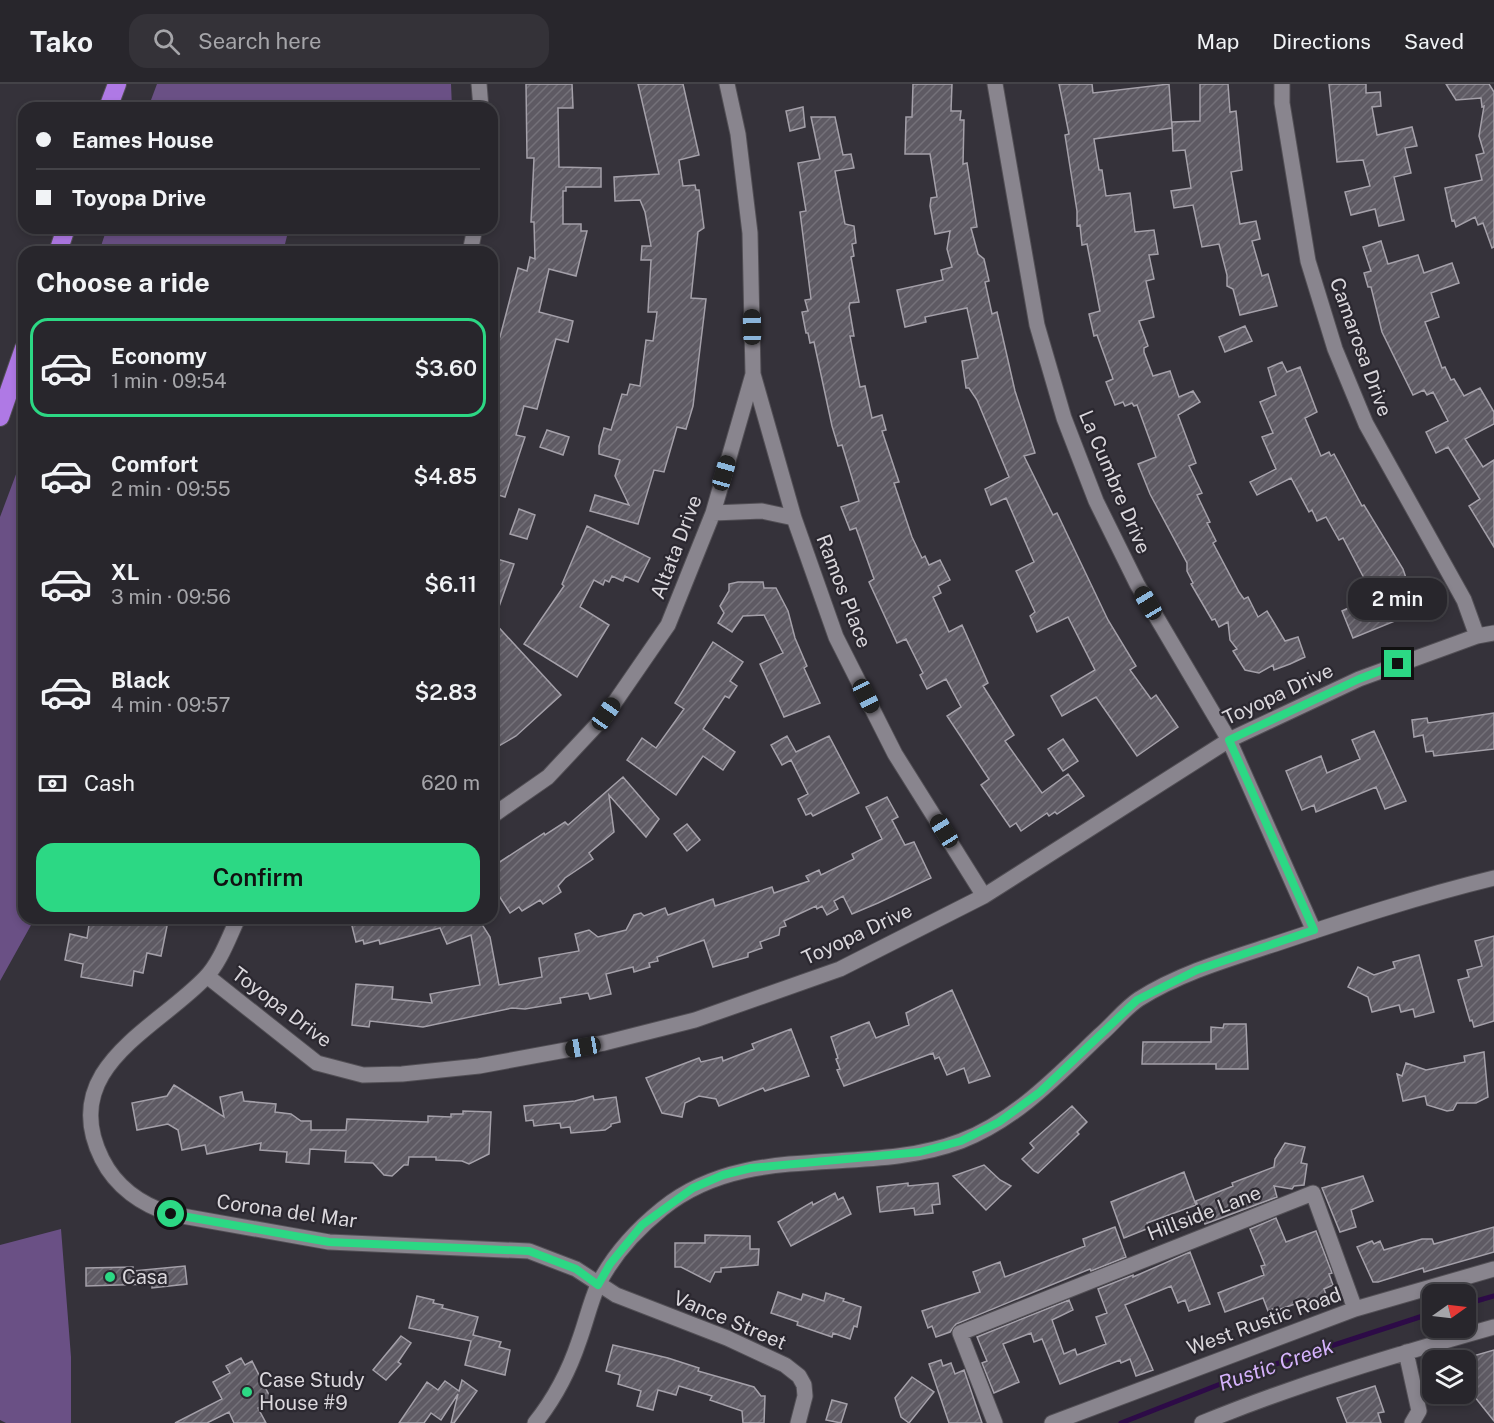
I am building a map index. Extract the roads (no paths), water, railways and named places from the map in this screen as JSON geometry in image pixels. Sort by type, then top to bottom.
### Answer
[{"type":"highway","points":[[110,102],[117,84]]},
{"type":"highway","points":[[0,417],[18,365]]},
{"type":"street","points":[[479,84],[480,102]]},
{"type":"street","name":"Altata Drive","points":[[498,812],[548,777],[606,714],[668,625],[713,513],[753,374],[750,233],[738,134],[727,84]]},
{"type":"street","name":"La Cumbre Drive","points":[[995,84],[1037,325],[1064,418],[1096,501],[1137,584],[1229,740],[1314,930]]},
{"type":"street","name":"Camarosa Drive","points":[[1282,84],[1282,103],[1308,261],[1335,349],[1366,424],[1464,600],[1477,636]]},
{"type":"street","name":"Ramos Place","points":[[753,374],[794,518],[836,637],[895,754],[984,896]]},
{"type":"street","name":"Ramos Place","points":[[713,513],[762,511],[794,518]]},
{"type":"street","name":"Toyopa Drive","points":[[207,976],[317,1063],[363,1075],[402,1074],[479,1066],[604,1043],[695,1020],[840,969],[984,896],[1229,740],[1359,679],[1477,636],[1494,633]]},
{"type":"street","points":[[535,1423],[553,1399],[568,1370],[598,1285],[610,1264],[642,1225],[693,1188],[723,1175],[751,1168],[920,1152],[961,1141],[999,1122],[1040,1092],[1137,1000],[1197,970],[1314,930],[1448,889],[1494,878]]},
{"type":"street","name":"Corona del Mar","points":[[235,924],[207,976],[170,1010],[132,1038],[113,1056],[100,1077],[93,1097],[94,1139],[110,1174],[123,1188],[154,1209],[171,1214],[329,1242],[529,1251],[576,1269],[598,1285]]},
{"type":"street","name":"Hillside Lane","points":[[995,1423],[960,1333],[1313,1193],[1355,1309]]},
{"type":"street","name":"West Rustic Road","points":[[1052,1423],[1355,1309],[1494,1269]]},
{"type":"street","name":"Vance Street","points":[[598,1285],[625,1299],[727,1338],[784,1365],[799,1376],[804,1385],[805,1396],[798,1423]]},
{"type":"street","points":[[1202,1423],[1257,1401],[1406,1352],[1494,1327]]},
{"type":"street","points":[[1406,1352],[1419,1412],[1412,1423]]},
{"type":"waterway","name":"Rustic Creek","points":[[1476,1301],[1494,1296]]},
{"type":"waterway","name":"Rustic Creek","points":[[1121,1423],[1251,1372],[1422,1316]]},
{"type":"place","name":"Casa","points":[[110,1277]]},
{"type":"place","name":"Case Study House #9","points":[[247,1392]]}]
